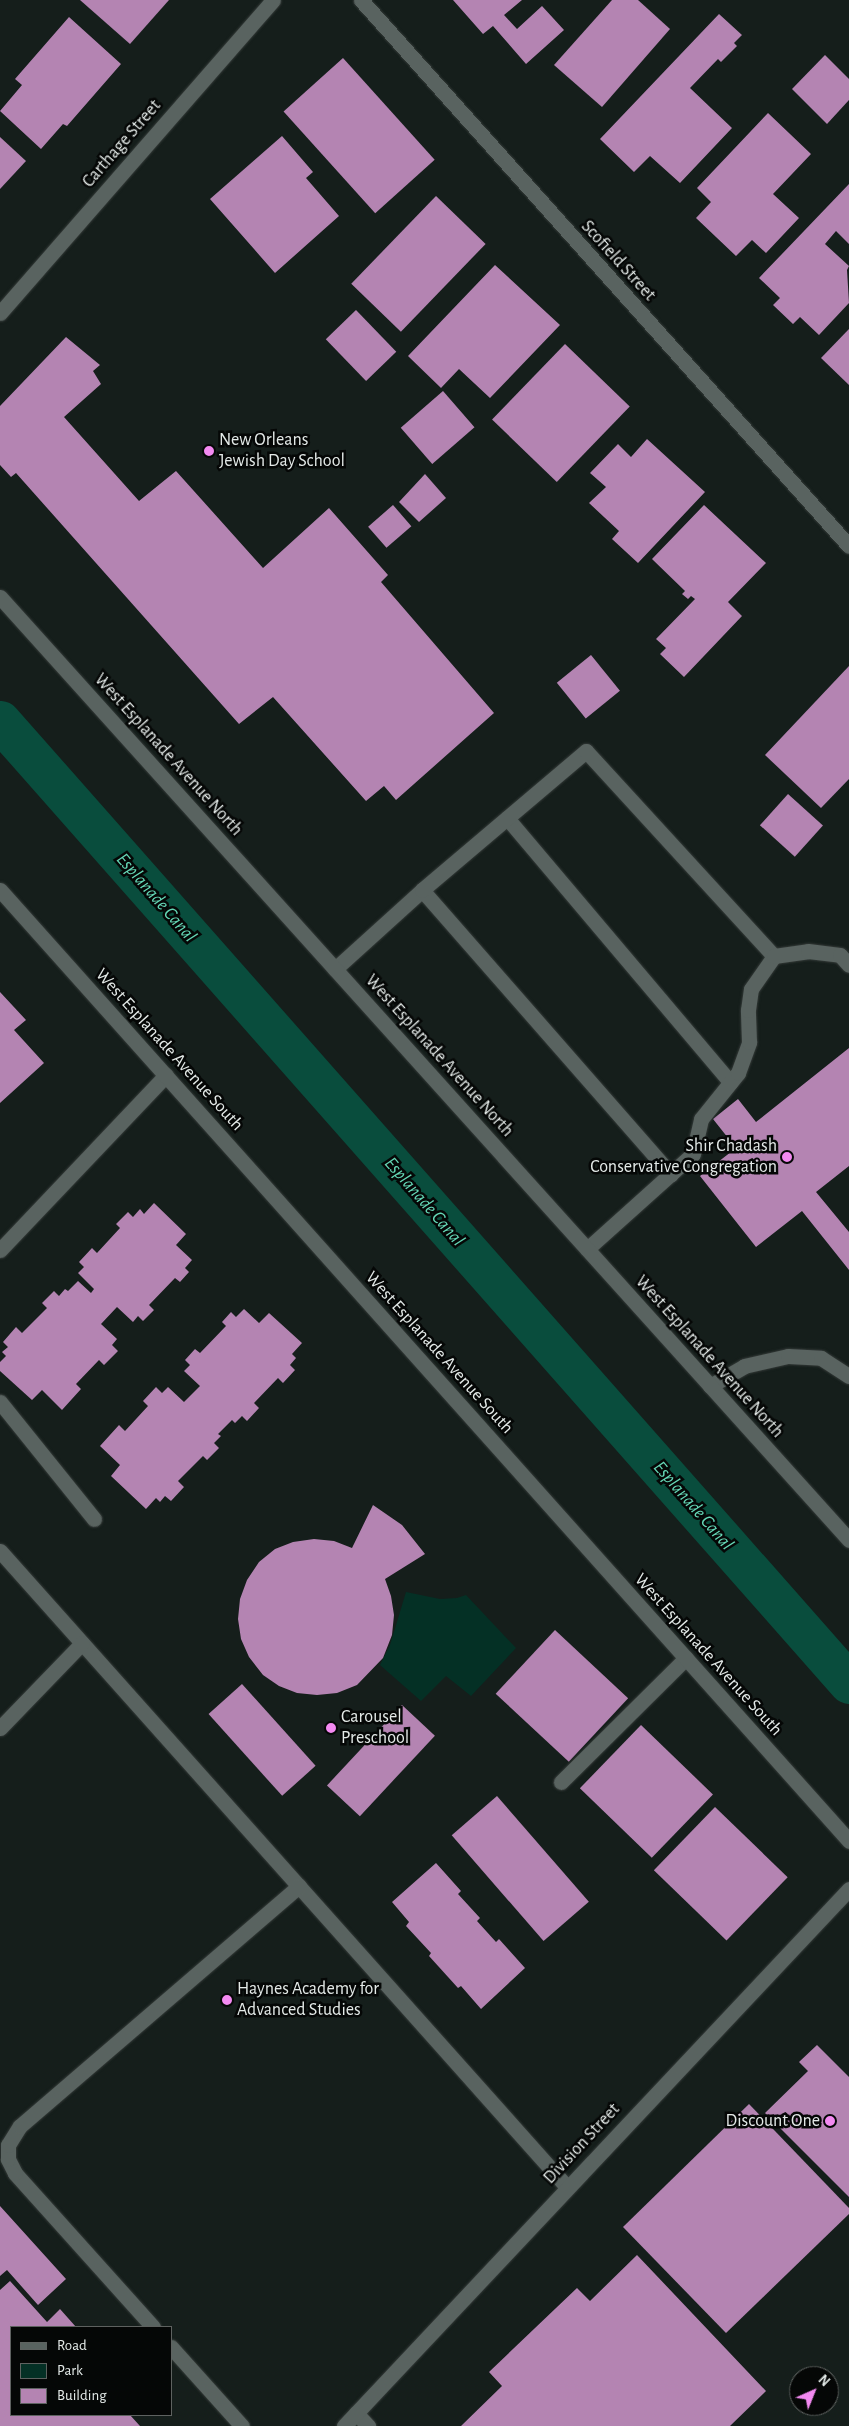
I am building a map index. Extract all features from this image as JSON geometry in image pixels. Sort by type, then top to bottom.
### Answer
[{"type":"main road","name":"Carthage Street","points":[[0,313],[273,0]]},
{"type":"main road","name":"Scofield Street","points":[[361,0],[849,546]]},
{"type":"main road","name":"West Esplanade Avenue North","points":[[0,596],[849,1540]]},
{"type":"main road","points":[[335,969],[422,890],[586,751],[774,956]]},
{"type":"main road","points":[[507,818],[730,1082]]},
{"type":"main road","name":"West Esplanade Avenue South","points":[[0,890],[849,1841]]},
{"type":"main road","points":[[422,890],[671,1174]]},
{"type":"main road","points":[[587,1249],[693,1154],[701,1119],[738,1073],[749,1042],[748,1010],[751,989],[774,956],[808,951],[840,955],[849,964]]},
{"type":"main road","points":[[0,1250],[166,1075]]},
{"type":"main road","points":[[710,1386],[744,1366],[788,1356],[821,1358],[849,1376]]},
{"type":"main road","points":[[0,1402],[94,1519]]},
{"type":"main road","points":[[0,1551],[568,2187]]},
{"type":"main road","points":[[0,1728],[82,1643]]},
{"type":"main road","points":[[561,1782],[686,1658]]},
{"type":"main road","points":[[152,2326],[15,2173],[8,2159],[8,2145],[20,2126],[299,1886]]},
{"type":"main road","name":"Division Street","points":[[344,2426],[849,1889]]},
{"type":"main road","points":[[172,2348],[242,2426]]},
{"type":"main road","points":[[356,2414],[368,2426]]},
{"type":"green space","points":[[406,1592],[440,1599],[457,1598],[466,1595],[516,1648],[471,1696],[446,1676],[421,1701],[380,1665],[390,1645]]},
{"type":"building","points":[[80,0],[169,0],[130,44]]},
{"type":"building","points":[[453,0],[522,0],[504,15],[517,29],[542,6],[564,30],[526,64],[493,26],[483,34]]},
{"type":"building","points":[[612,0],[638,0],[670,29],[602,107],[554,65]]},
{"type":"building","points":[[719,14],[742,35],[734,43],[737,46],[721,62],[718,59],[690,88],[732,128],[680,183],[650,156],[634,172],[600,139]]},
{"type":"building","points":[[69,17],[121,64],[67,126],[63,124],[41,149],[0,111],[22,85],[15,79]]},
{"type":"building","points":[[825,55],[849,79],[849,100],[827,124],[792,89]]},
{"type":"building","points":[[343,58],[435,160],[375,213],[284,112]]},
{"type":"building","points":[[768,113],[811,154],[773,194],[799,218],[766,253],[752,240],[736,256],[696,218],[711,202],[697,188]]},
{"type":"building","points":[[282,136],[313,172],[306,178],[339,216],[275,273],[210,199]]},
{"type":"building","points":[[0,137],[26,161],[0,189]]},
{"type":"building","points":[[849,184],[849,244],[836,231],[825,244],[849,266],[847,270],[849,303],[819,335],[800,317],[793,324],[773,305],[780,298],[759,278]]},
{"type":"building","points":[[436,196],[486,244],[401,332],[351,284]]},
{"type":"building","points":[[495,265],[560,325],[490,398],[459,369],[441,388],[408,356]]},
{"type":"building","points":[[356,310],[396,352],[366,381],[326,339]]},
{"type":"building","points":[[849,329],[849,385],[821,358]]},
{"type":"building","points":[[66,337],[100,365],[93,371],[101,384],[64,417],[139,501],[176,471],[263,568],[329,508],[388,575],[381,582],[494,713],[396,800],[384,786],[366,801],[273,697],[239,724],[16,473],[11,477],[0,465],[0,406]]},
{"type":"building","points":[[565,344],[630,407],[557,482],[492,420]]},
{"type":"building","points":[[443,391],[474,427],[432,464],[401,428]]},
{"type":"building","points":[[647,439],[705,492],[638,563],[612,539],[619,531],[589,503],[606,487],[590,473],[618,444],[631,457]]},
{"type":"building","points":[[425,474],[446,498],[419,522],[399,502]]},
{"type":"building","points":[[393,505],[411,526],[386,548],[368,527]]},
{"type":"building","points":[[704,505],[766,563],[728,602],[742,616],[684,677],[660,654],[666,648],[656,639],[695,599],[691,596],[688,599],[682,594],[685,591],[652,559]]},
{"type":"building","points":[[591,655],[620,691],[586,718],[557,683]]},
{"type":"building","points":[[849,666],[849,779],[821,808],[765,755]]},
{"type":"building","points":[[788,794],[823,825],[795,857],[760,825]]},
{"type":"building","points":[[0,992],[26,1020],[14,1030],[44,1063],[0,1103]]},
{"type":"building","name":"Shir Chadash Conservative Congregation","points":[[849,1048],[849,1166],[816,1192],[849,1232],[849,1270],[802,1211],[756,1247],[700,1176],[736,1148],[713,1119],[738,1099],[756,1122]]},
{"type":"building","points":[[154,1203],[186,1234],[176,1245],[192,1260],[185,1268],[189,1272],[180,1282],[175,1278],[149,1305],[154,1310],[143,1321],[138,1316],[133,1322],[117,1307],[101,1324],[117,1339],[112,1345],[118,1351],[104,1365],[99,1360],[76,1384],[81,1389],[62,1410],[42,1390],[32,1400],[0,1371],[0,1362],[6,1356],[2,1352],[8,1347],[3,1342],[16,1327],[22,1333],[47,1308],[42,1303],[54,1291],[59,1296],[65,1289],[68,1291],[78,1281],[91,1293],[94,1289],[78,1273],[84,1267],[79,1262],[92,1248],[97,1253],[120,1228],[116,1224],[128,1212],[133,1217],[140,1209],[144,1214]]},
{"type":"building","points":[[244,1309],[259,1323],[269,1313],[302,1343],[292,1354],[296,1358],[290,1365],[295,1370],[283,1383],[278,1378],[254,1403],[259,1408],[247,1421],[242,1416],[235,1423],[232,1420],[218,1434],[221,1436],[214,1443],[219,1448],[207,1460],[203,1456],[178,1481],[184,1487],[171,1501],[165,1496],[160,1502],[156,1498],[146,1509],[111,1476],[120,1465],[100,1446],[119,1425],[125,1431],[148,1406],[143,1401],[156,1387],[162,1393],[168,1387],[184,1402],[200,1386],[184,1371],[190,1365],[185,1360],[195,1349],[200,1353],[226,1326],[222,1322],[231,1312],[236,1317]]},
{"type":"building","points":[[373,1505],[402,1525],[425,1554],[385,1579],[391,1596],[394,1615],[392,1635],[383,1658],[357,1685],[337,1693],[317,1695],[297,1693],[279,1686],[263,1675],[249,1657],[241,1639],[238,1619],[240,1599],[247,1580],[259,1562],[275,1549],[293,1542],[314,1539],[334,1541],[352,1548]]},
{"type":"building","points":[[555,1630],[628,1698],[569,1762],[496,1694]]},
{"type":"building","points":[[242,1684],[316,1766],[282,1796],[209,1714]]},
{"type":"building","points":[[402,1705],[435,1736],[360,1816],[327,1785]]},
{"type":"building","points":[[641,1725],[713,1794],[652,1858],[580,1788]]},
{"type":"building","points":[[497,1796],[589,1902],[544,1941],[452,1835]]},
{"type":"building","points":[[715,1807],[788,1877],[727,1940],[654,1870]]},
{"type":"building","points":[[436,1863],[461,1891],[458,1894],[480,1918],[477,1921],[496,1942],[499,1939],[525,1968],[481,2009],[461,1986],[458,1988],[429,1956],[431,1953],[406,1926],[409,1922],[392,1902]]},
{"type":"building","points":[[817,2045],[849,2077],[849,2197],[765,2113],[808,2071],[799,2062]]},
{"type":"building","points":[[749,2104],[849,2208],[849,2214],[726,2333],[623,2227]]},
{"type":"building","points":[[0,2206],[66,2279],[38,2305],[7,2270],[0,2276]]},
{"type":"building","points":[[637,2255],[766,2391],[730,2426],[461,2426],[502,2386],[489,2372],[577,2288],[590,2301]]},
{"type":"building","points":[[10,2281],[47,2322],[60,2309],[75,2326],[10,2326],[10,2416],[131,2416],[140,2426],[0,2426],[0,2290]]},
{"type":"waterway","name":"Esplanade Canal","points":[[0,721],[849,1683]]},
{"type":"place","name":"New Orleans Jewish Day School","points":[[209,451]]},
{"type":"place","name":"Shir Chadash Conservative Congregation","points":[[787,1157]]},
{"type":"place","name":"Carousel Preschool","points":[[331,1728]]},
{"type":"place","name":"Haynes Academy for Advanced Studies","points":[[227,2000]]},
{"type":"place","name":"Discount One","points":[[830,2121]]}]
